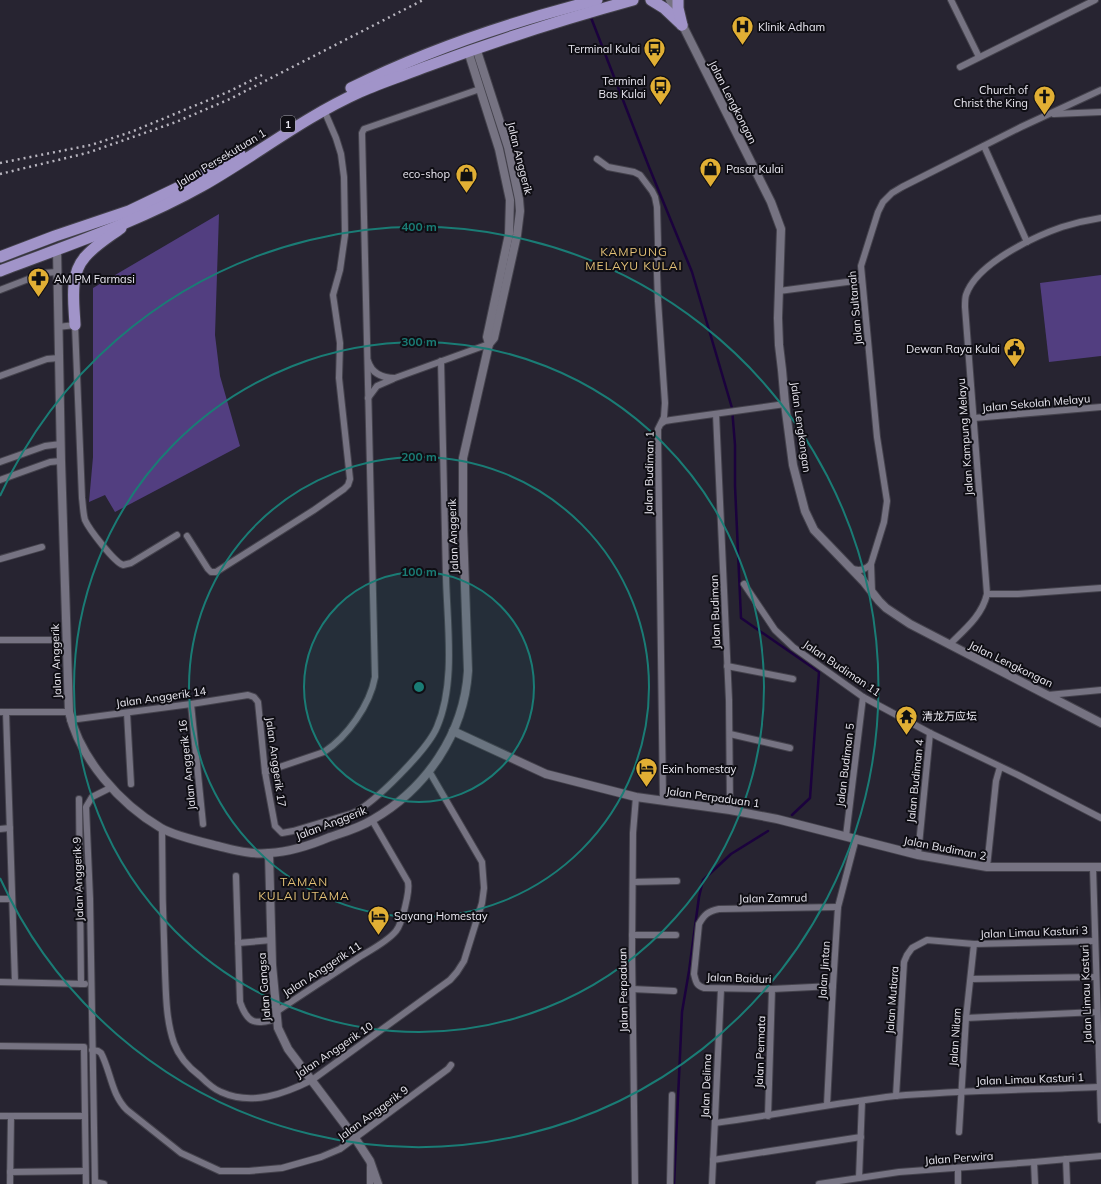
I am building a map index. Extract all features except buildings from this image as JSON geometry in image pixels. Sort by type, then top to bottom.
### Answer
[{"type":"highway","name":"Jalan Persekutuan 1","points":[[0,258],[56,236],[129,211],[250,149],[321,103],[374,77],[470,38],[599,4],[633,0]]},
{"type":"highway","points":[[651,0],[664,8],[682,25]]},
{"type":"highway","points":[[678,0],[678,8],[682,25]]},
{"type":"highway","name":"Jalan Persekutuan 1","points":[[0,271],[156,209],[204,185],[324,110],[360,92],[582,9]]},
{"type":"highway","points":[[75,325],[74,280],[80,262],[85,256],[133,219]]},
{"type":"street","name":"Jalan Lengkongan","points":[[670,0],[776,214],[781,229],[779,345],[785,404],[793,465],[805,511],[814,530],[886,608],[904,620],[949,645],[1101,723]]},
{"type":"street","points":[[951,0],[979,57]]},
{"type":"street","points":[[960,67],[1085,2],[1095,0]]},
{"type":"street","name":"Jalan Anggerik","points":[[472,50],[480,89],[499,149],[510,200],[513,234]]},
{"type":"street","name":"Jalan Anggerik","points":[[57,249],[61,461],[69,716],[82,746],[91,761],[112,788],[129,804],[162,829],[198,841],[241,852],[269,853],[297,849],[348,831],[372,820],[401,799],[429,771],[441,756],[454,731],[464,704],[468,671],[463,529],[463,458],[489,344],[487,336],[520,210],[508,147],[472,50]]},
{"type":"street","points":[[265,772],[324,752],[330,748],[345,733],[362,710],[370,696],[373,686],[374,616],[367,400],[362,133],[364,129],[480,89]]},
{"type":"street","name":"Jalan Sultanah","points":[[872,592],[871,564],[884,522],[887,501],[877,437],[861,266],[878,212],[883,202],[892,193],[902,187],[1021,127],[1101,90]]},
{"type":"street","points":[[187,536],[208,569],[211,572],[216,572],[314,510],[344,489],[350,479],[339,378],[340,343],[334,295],[340,270],[345,235],[344,177],[341,154],[324,110]]},
{"type":"street","points":[[1050,114],[1101,112]]},
{"type":"street","points":[[984,146],[1027,242]]},
{"type":"street","name":"Jalan Budiman 1","points":[[597,159],[608,167],[634,172],[640,175],[652,190],[657,207],[658,301],[665,403],[664,417],[658,436],[663,801]]},
{"type":"street","name":"Jalan Kampung Melayu","points":[[949,645],[972,623],[985,604],[987,594],[965,307],[966,295],[973,282],[982,271],[995,261],[1027,242],[1078,222],[1101,218]]},
{"type":"street","points":[[0,290],[44,273],[57,272]]},
{"type":"street","points":[[779,291],[862,280]]},
{"type":"street","points":[[58,327],[75,325],[82,498],[84,517],[88,527],[117,561],[124,565],[131,563],[177,534]]},
{"type":"street","points":[[367,400],[377,386],[489,344]]},
{"type":"street","points":[[366,353],[369,364],[376,372],[384,377],[395,378]]},
{"type":"street","points":[[0,376],[47,359],[59,358]]},
{"type":"street","name":"Jalan Anggerik 17","points":[[254,697],[258,702],[265,772],[275,826],[282,833],[360,810],[375,798],[412,761],[426,745],[437,728],[448,682],[441,361]]},
{"type":"street","points":[[661,424],[665,421],[785,404]]},
{"type":"street","name":"Jalan Sekolah Melayu","points":[[974,418],[1101,407]]},
{"type":"street","name":"Jalan Budiman","points":[[716,414],[728,666],[730,810]]},
{"type":"street","points":[[0,462],[45,446],[61,444]]},
{"type":"street","points":[[0,480],[50,462],[61,461]]},
{"type":"street","points":[[0,559],[42,547]]},
{"type":"street","points":[[850,569],[861,570],[871,564]]},
{"type":"street","name":"Jalan Budiman 11","points":[[744,584],[775,630],[793,647],[863,697],[930,733],[1101,818]]},
{"type":"street","points":[[987,594],[1018,594],[1101,588]]},
{"type":"street","points":[[0,640],[54,640]]},
{"type":"street","points":[[728,666],[793,679]]},
{"type":"street","points":[[1048,695],[1101,690]]},
{"type":"street","name":"Jalan Anggerik 14","points":[[3,712],[69,716],[127,713],[248,695],[254,697]]},
{"type":"street","name":"Jalan Budiman 5","points":[[846,836],[863,697]]},
{"type":"street","name":"Jalan Anggerik 16","points":[[191,704],[203,824]]},
{"type":"street","points":[[3,712],[10,828],[15,982]]},
{"type":"street","points":[[127,713],[131,784]]},
{"type":"street","name":"Jalan Perpaduan 1","points":[[454,731],[546,774],[636,797],[730,810],[777,818],[789,822]]},
{"type":"street","name":"Jalan Budiman 4","points":[[918,855],[930,733]]},
{"type":"street","points":[[730,734],[790,748]]},
{"type":"street","points":[[986,867],[996,781],[1000,767]]},
{"type":"street","name":"Jalan Anggerik 10","points":[[162,829],[162,919],[168,1018],[178,1054],[185,1064],[212,1087],[233,1096],[262,1098],[292,1090],[312,1080],[450,980],[464,961],[484,896],[484,872],[482,862],[429,771]]},
{"type":"street","name":"Jalan Anggerik 9","points":[[95,1183],[90,898],[86,807],[92,797],[112,788]]},
{"type":"street","name":"Jalan Perpaduan","points":[[635,1184],[632,935],[633,833],[636,797]]},
{"type":"street","points":[[79,799],[81,984]]},
{"type":"street","name":"Jalan Anggerik 11","points":[[236,876],[240,1002],[244,1013],[251,1020],[257,1022],[276,1015],[391,936],[398,927],[409,886],[372,820]]},
{"type":"street","name":"Jalan Budiman 2","points":[[789,822],[918,855],[986,867],[1097,868]]},
{"type":"street","points":[[0,829],[10,828]]},
{"type":"street","name":"Jalan Jintan","points":[[827,1105],[832,986],[838,907],[856,838]]},
{"type":"street","name":"Jalan Gangsa","points":[[269,853],[272,964],[278,1028],[288,1049],[356,1138],[372,1164],[378,1184]]},
{"type":"street","name":"Jalan Limau Kasturi","points":[[1097,868],[1094,905],[1094,940],[1101,1120]]},
{"type":"street","points":[[633,882],[677,881]]},
{"type":"street","points":[[0,899],[12,899]]},
{"type":"street","points":[[1094,905],[1101,905]]},
{"type":"street","name":"Jalan Zamrud","points":[[708,912],[718,909],[838,907]]},
{"type":"street","name":"Jalan Baiduri","points":[[708,912],[700,924],[694,974],[698,986],[704,988],[721,989],[772,989],[832,986]]},
{"type":"street","points":[[632,935],[676,936]]},
{"type":"street","points":[[238,943],[272,940]]},
{"type":"street","name":"Jalan Mutiara","points":[[896,1096],[904,962],[907,955],[912,948],[927,940],[974,944]]},
{"type":"street","name":"Jalan Limau Kasturi 3","points":[[974,944],[1094,940]]},
{"type":"street","name":"Jalan Nilam","points":[[959,1132],[966,1018],[974,944]]},
{"type":"street","points":[[970,979],[1096,977]]},
{"type":"street","points":[[0,982],[91,984]]},
{"type":"street","name":"Jalan Delima","points":[[712,1184],[721,989]]},
{"type":"street","name":"Jalan Permata","points":[[768,1116],[772,989]]},
{"type":"street","points":[[632,990],[674,991]]},
{"type":"street","points":[[966,1018],[1097,1012]]},
{"type":"street","points":[[0,1046],[84,1047],[86,1184]]},
{"type":"street","name":"Jalan Anggerik 9","points":[[92,1050],[101,1053],[115,1093],[122,1105],[127,1110],[181,1153],[220,1171],[250,1171],[282,1168],[321,1157],[340,1149],[448,1069],[451,1065]]},
{"type":"street","name":"Jalan Limau Kasturi 1","points":[[715,1123],[768,1116],[827,1105],[896,1096],[1099,1086]]},
{"type":"street","points":[[670,1184],[672,1095]]},
{"type":"street","points":[[859,1178],[862,1101]]},
{"type":"street","points":[[0,1116],[85,1116]]},
{"type":"street","points":[[10,1184],[11,1116]]},
{"type":"street","points":[[713,1160],[861,1137]]},
{"type":"street","name":"Jalan Perwira","points":[[818,1184],[899,1172],[1101,1156]]},
{"type":"street","points":[[1066,1159],[1067,1184]]},
{"type":"street","points":[[1034,1162],[1035,1184]]},
{"type":"street","points":[[370,1184],[370,1166],[372,1164]]},
{"type":"street","points":[[958,1168],[958,1184]]},
{"type":"street","points":[[10,1172],[85,1170]]},
{"type":"street","points":[[95,1183],[104,1184]]},
{"type":"shaded area","points":[[219,214],[215,335],[220,376],[240,446],[115,512],[105,495],[89,502],[93,457],[93,288]]},
{"type":"shaded area","points":[[1101,275],[1101,356],[1049,362],[1040,283]]},
{"type":"waterway","points":[[590,15],[649,167],[692,272],[732,408],[735,445],[735,486],[741,618],[819,672],[810,798],[792,815]]},
{"type":"waterway","points":[[674,1184],[682,1012],[699,897],[703,880],[731,854],[768,831]]},
{"type":"railway","points":[[0,174],[87,153],[176,122],[230,99],[423,0]]},
{"type":"railway","points":[[0,163],[91,145],[131,132],[228,92],[262,75]]},
{"type":"place","name":"Klinik Adham","points":[[743,46]]},
{"type":"place","name":"Terminal Kulai","points":[[655,68]]},
{"type":"place","name":"Terminal Bas Kulai","points":[[661,106]]},
{"type":"place","name":"Church of Christ the King","points":[[1044,116]]},
{"type":"place","name":"Pasar Kulai","points":[[710,188]]},
{"type":"place","name":"eco-shop","points":[[466,194]]},
{"type":"place","name":"AM PM Farmasi","points":[[38,298]]},
{"type":"place","name":"Dewan Raya Kulai","points":[[1015,368]]},
{"type":"place","name":"清龙万应坛","points":[[906,736]]},
{"type":"place","name":"Exin homestay","points":[[646,788]]},
{"type":"place","name":"Sayang Homestay","points":[[379,936]]},
{"type":"district","name":"KAMPUNG MELAYU KULAI","points":[[634,258]]},
{"type":"district","name":"TAMAN KULAI UTAMA","points":[[304,888]]}]
